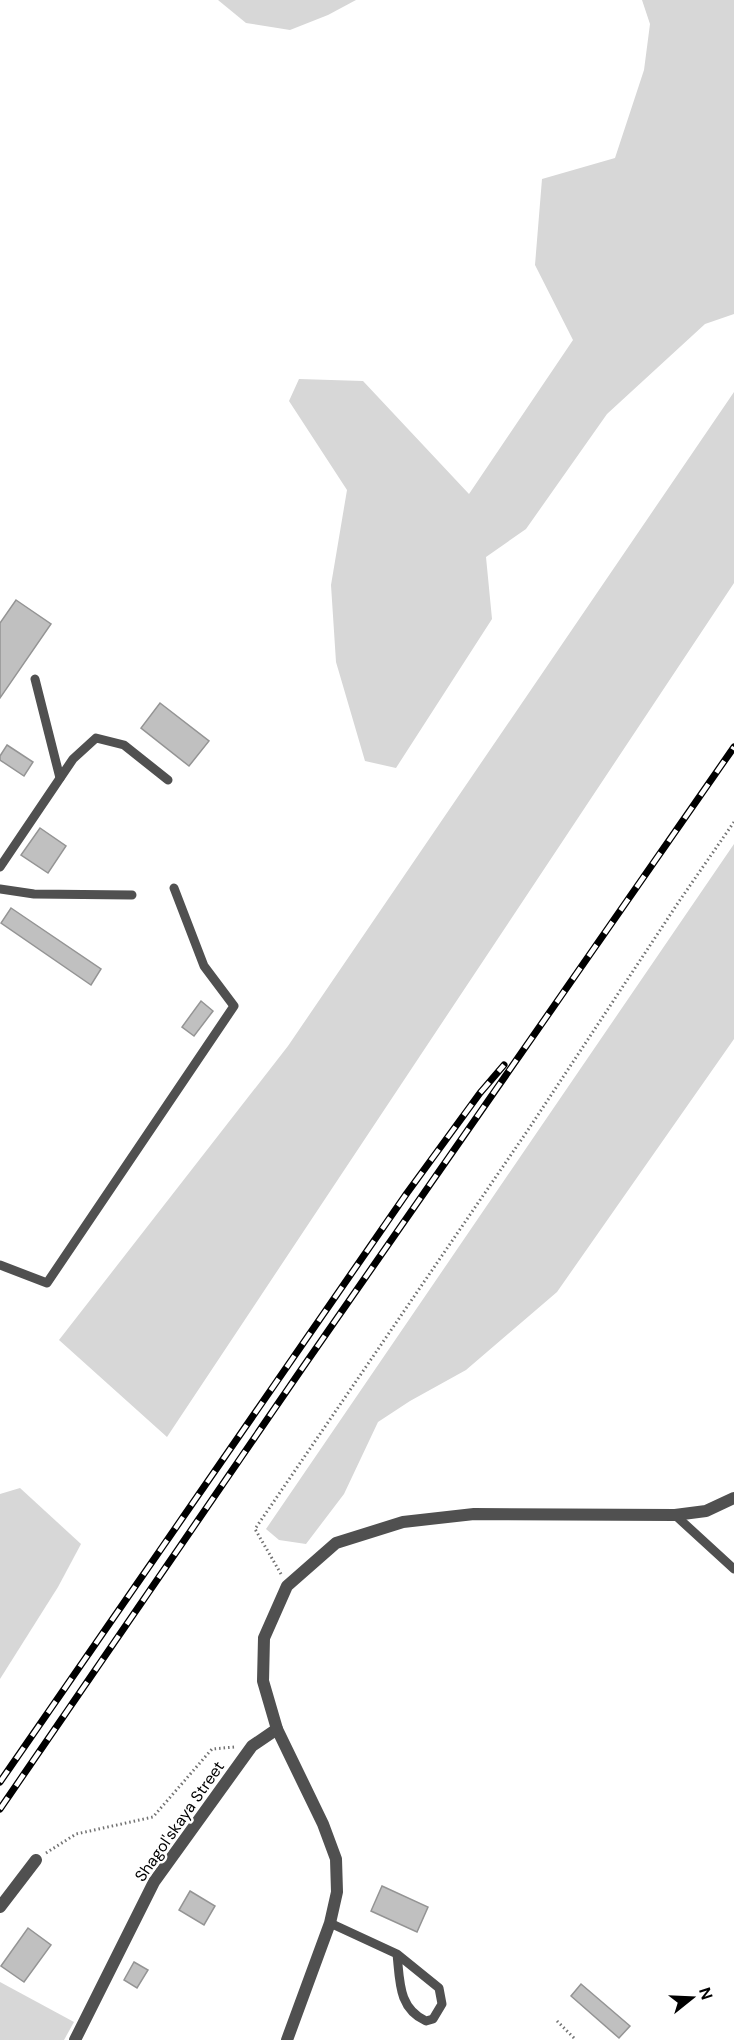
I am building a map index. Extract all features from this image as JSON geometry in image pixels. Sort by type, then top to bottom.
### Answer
[{"type":"street","points":[[287,2040],[330,1923],[337,1892],[336,1859],[323,1824],[277,1729],[263,1681],[264,1638],[287,1586],[336,1543],[403,1522],[474,1514],[675,1515],[706,1511],[734,1498]]},
{"type":"street","name":"Shagol'skaya Street","points":[[75,2040],[154,1882],[252,1746],[277,1729]]},
{"type":"street","points":[[0,1907],[36,1860]]},
{"type":"lane","points":[[35,679],[60,778]]},
{"type":"lane","points":[[0,867],[73,759],[96,738],[123,745],[168,780]]},
{"type":"lane","points":[[0,1265],[47,1283],[234,1006],[204,966],[174,888]]},
{"type":"lane","points":[[0,889],[34,894],[132,895]]},
{"type":"lane","points":[[675,1515],[734,1569]]},
{"type":"lane","points":[[330,1923],[397,1954],[439,1988],[442,2004],[434,2019],[426,2021],[416,2016],[403,2000],[397,1954]]},
{"type":"path","points":[[287,1586],[255,1530],[531,1127],[734,822]]},
{"type":"path","points":[[36,1860],[76,1834],[153,1817],[212,1749],[252,1746]]},
{"type":"path","points":[[557,2021],[576,2040]]},
{"type":"shaded area","points":[[218,0],[356,0],[328,15],[290,30],[246,23]]},
{"type":"shaded area","points":[[642,0],[734,0],[734,314],[705,324],[607,414],[526,529],[486,557],[492,619],[396,768],[365,761],[336,662],[331,585],[347,490],[289,401],[299,379],[363,381],[469,494],[573,340],[535,265],[542,179],[615,158],[644,70],[650,24]]},
{"type":"shaded area","points":[[734,392],[734,583],[167,1437],[59,1340],[288,1046]]},
{"type":"shaded area","points":[[734,844],[734,1039],[557,1292],[466,1370],[410,1401],[378,1422],[344,1494],[306,1544],[279,1540],[266,1529]]},
{"type":"shaded area","points":[[20,1488],[81,1544],[58,1587],[0,1679],[0,1494]]},
{"type":"shaded area","points":[[0,1982],[74,2022],[64,2040],[0,2040]]},
{"type":"building","points":[[16,600],[51,624],[0,698],[0,623]]},
{"type":"building","points":[[160,703],[209,741],[189,766],[141,728]]},
{"type":"building","points":[[7,745],[33,762],[24,776],[0,760]]},
{"type":"building","points":[[40,828],[66,846],[48,873],[21,855]]},
{"type":"building","points":[[11,908],[101,969],[91,985],[1,923]]},
{"type":"building","points":[[201,1001],[213,1011],[194,1036],[182,1027]]},
{"type":"building","points":[[382,1886],[428,1907],[417,1932],[371,1911]]},
{"type":"building","points":[[190,1891],[215,1906],[204,1925],[179,1910]]},
{"type":"building","points":[[28,1928],[51,1945],[24,1982],[1,1966]]},
{"type":"building","points":[[134,1962],[148,1970],[137,1988],[124,1980]]},
{"type":"building","points":[[581,1984],[630,2026],[619,2038],[571,1996]]},
{"type":"railway","points":[[0,1809],[301,1370],[734,747]]},
{"type":"railway","points":[[0,1782],[407,1193],[480,1093],[504,1065]]}]
